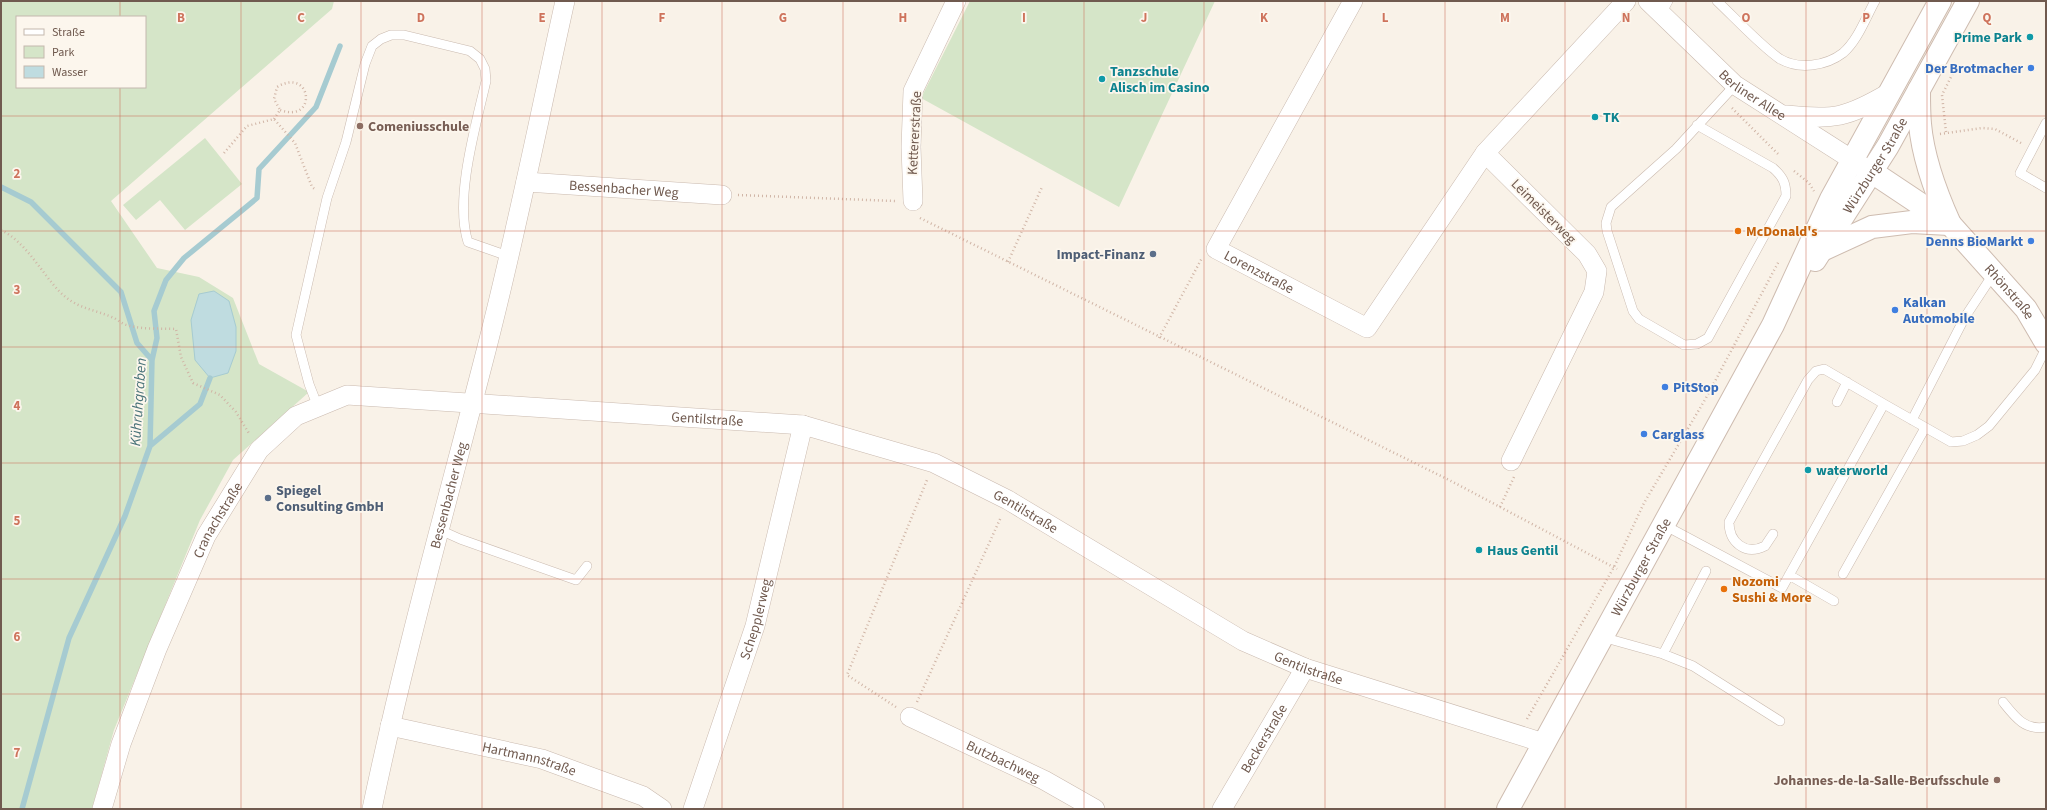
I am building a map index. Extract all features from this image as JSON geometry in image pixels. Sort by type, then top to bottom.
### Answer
[{"type":"main road","name":"Würzburger Straße","points":[[1773,325],[1819,196],[1852,160],[1940,1]]},
{"type":"main road","name":"Würzburger Straße","points":[[1508,809],[1773,325],[1872,172],[1968,1]]},
{"type":"main road","points":[[1822,250],[1872,228],[1912,222],[1950,224],[1937,195],[1923,139],[1920,125],[1919,88]]},
{"type":"main road","name":"Rhönstraße","points":[[1872,172],[1950,224],[2026,309],[2046,343]]},
{"type":"street","name":"Bessenbacher Weg","points":[[372,809],[390,726],[472,404],[526,182],[566,1]]},
{"type":"street","name":"Kettererstraße","points":[[912,202],[911,147],[913,91],[956,1]]},
{"type":"street","name":"Lorenzstraße","points":[[1353,1],[1216,249],[1367,328],[1485,153]]},
{"type":"street","points":[[1485,153],[1626,1]]},
{"type":"street","name":"Berliner Allee","points":[[1659,5],[1729,92],[1783,115],[1872,172]]},
{"type":"street","name":"Würzburger Straße","points":[[1783,115],[1828,118],[1843,116],[1856,112],[1889,93]]},
{"type":"street","name":"Leimeisterweg","points":[[1485,153],[1587,254],[1597,271],[1594,292],[1511,461]]},
{"type":"street","name":"Bessenbacher Weg","points":[[526,182],[722,194]]},
{"type":"street","name":"Cranachstraße","points":[[102,809],[121,744],[160,642],[206,536],[259,450],[296,416],[347,395],[472,404]]},
{"type":"street","name":"Gentilstraße","points":[[472,404],[803,425],[934,462],[1008,500],[1243,641],[1305,668],[1544,743]]},
{"type":"street","name":"Schepplerweg","points":[[693,809],[755,626],[803,425]]},
{"type":"street","name":"Beckerstraße","points":[[1222,809],[1305,668]]},
{"type":"street","name":"Butzbachweg","points":[[910,717],[1044,780],[1095,809]]},
{"type":"street","name":"Hartmannstraße","points":[[390,726],[542,759],[643,796],[662,809]]},
{"type":"lane","points":[[1717,1],[1781,59],[1800,66],[1824,64],[1843,52],[1854,39],[1875,1]]},
{"type":"lane","points":[[318,407],[309,384],[296,335],[327,198],[346,142],[365,64],[372,46],[381,39],[391,35],[404,35],[470,51],[480,59],[485,69],[486,81],[468,161],[464,230],[468,242],[508,256]]},
{"type":"lane","points":[[1697,125],[1773,168],[1783,177],[1786,186],[1786,196],[1708,338],[1697,344],[1684,345],[1639,319],[1633,311],[1606,223],[1611,206],[1676,149],[1697,125],[1729,92]]},
{"type":"lane","points":[[2046,123],[2020,173],[2046,188]]},
{"type":"lane","points":[[1912,420],[1965,317],[1994,273]]},
{"type":"lane","points":[[1773,534],[1765,546],[1753,550],[1745,549],[1732,539],[1728,522],[1808,380],[1816,371],[1824,370],[1847,382],[1951,442],[1963,441],[1977,435],[1989,426],[2035,370],[2046,348]]},
{"type":"lane","points":[[1837,402],[1847,382]]},
{"type":"lane","points":[[1664,525],[1782,588],[1884,404]]},
{"type":"lane","points":[[1843,574],[1925,428]]},
{"type":"lane","points":[[440,530],[460,540],[576,580],[587,566]]},
{"type":"lane","points":[[1663,654],[1706,571]]},
{"type":"lane","points":[[1789,575],[1834,601]]},
{"type":"lane","points":[[1602,637],[1663,654],[1693,666],[1780,721]]},
{"type":"lane","points":[[2003,702],[2020,722],[2032,728],[2046,727]]},
{"type":"path","points":[[1946,132],[1942,95],[1956,68]]},
{"type":"path","points":[[287,81],[298,82],[306,91],[306,101],[301,110],[291,114],[280,110],[274,99],[277,87],[287,81]]},
{"type":"path","points":[[1729,92],[1778,155]]},
{"type":"path","points":[[224,153],[247,126],[274,119],[280,110]]},
{"type":"path","points":[[274,119],[295,143],[312,187],[327,198]]},
{"type":"path","points":[[1923,139],[1946,132],[1982,128],[1995,129],[2032,148]]},
{"type":"path","points":[[1790,166],[1809,183],[1819,196]]},
{"type":"path","points":[[1008,262],[1042,187]]},
{"type":"path","points":[[722,194],[912,202],[920,218],[1159,338],[1453,482],[1604,562]]},
{"type":"path","points":[[1,230],[12,235],[60,293],[83,309],[114,318],[127,325],[150,329],[176,329],[181,357],[193,383],[220,394],[236,412],[259,450]]},
{"type":"path","points":[[1159,338],[1201,258],[1216,249]]},
{"type":"path","points":[[1518,735],[1614,567],[1644,503],[1706,398],[1781,256]]},
{"type":"path","points":[[1500,507],[1514,480],[1511,461]]},
{"type":"path","points":[[910,717],[847,675],[934,462]]},
{"type":"path","points":[[919,697],[1008,500]]},
{"type":"green space","points":[[1,1],[334,1],[332,9],[111,201],[157,268],[199,277],[233,298],[259,364],[309,392],[233,460],[200,520],[114,730],[92,809],[1,809]]},
{"type":"green space","points":[[970,1],[1215,1],[1119,207],[921,98]]},
{"type":"green space","points":[[205,138],[242,184],[185,230],[160,200],[136,220],[123,205]]},
{"type":"water","points":[[214,291],[229,301],[236,327],[236,351],[228,373],[210,378],[195,360],[191,320],[199,294]]},
{"type":"waterway","name":"Kühruhgraben","points":[[22,809],[69,638],[125,516],[150,446],[152,360],[157,338],[154,311],[166,280],[184,258],[257,198],[259,169],[316,107],[340,46]]},
{"type":"waterway","points":[[1,187],[31,202],[121,292],[137,343],[152,360]]},
{"type":"waterway","points":[[150,446],[200,404],[210,378]]},
{"type":"place","name":"Prime Park","points":[[2030,37]]},
{"type":"place","name":"Der Brotmacher","points":[[2031,68]]},
{"type":"place","name":"Tanzschule Alisch im Casino","points":[[1102,79]]},
{"type":"place","name":"TK","points":[[1595,117]]},
{"type":"place","name":"Comeniusschule","points":[[360,126]]},
{"type":"place","name":"McDonald's","points":[[1738,231]]},
{"type":"place","name":"Denns BioMarkt","points":[[2031,241]]},
{"type":"place","name":"Impact-Finanz","points":[[1153,254]]},
{"type":"place","name":"Kalkan Automobile","points":[[1895,310]]},
{"type":"place","name":"PitStop","points":[[1665,387]]},
{"type":"place","name":"Carglass","points":[[1644,434]]},
{"type":"place","name":"waterworld","points":[[1808,470]]},
{"type":"place","name":"Spiegel Consulting GmbH","points":[[268,498]]},
{"type":"place","name":"Haus Gentil","points":[[1479,550]]},
{"type":"place","name":"Nozomi Sushi & More","points":[[1724,589]]},
{"type":"place","name":"Johannes-de-la-Salle-Berufsschule","points":[[1997,780]]}]
